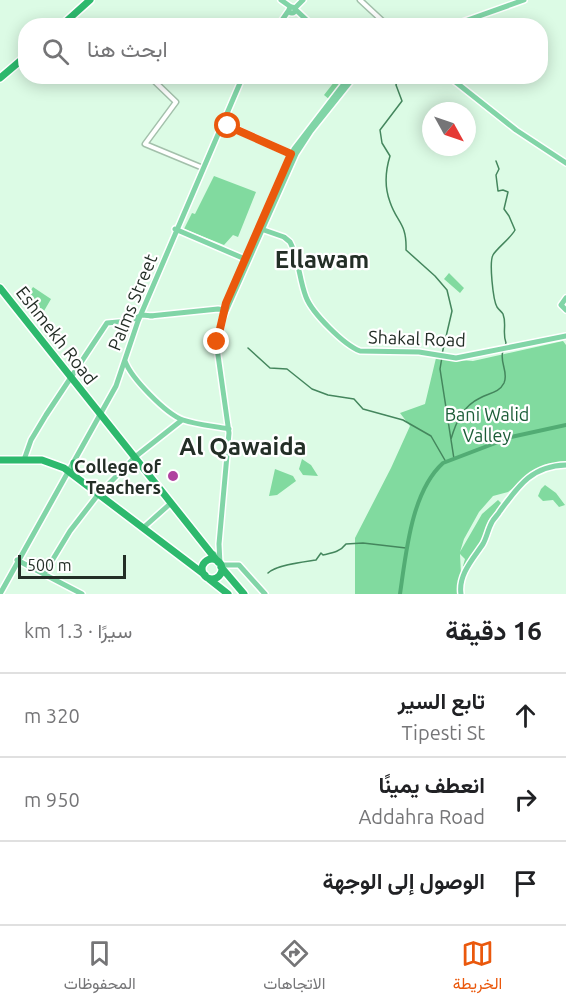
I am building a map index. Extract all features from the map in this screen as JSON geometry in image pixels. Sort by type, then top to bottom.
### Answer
[{"type":"highway","points":[[72,18],[92,0]]},
{"type":"highway","points":[[0,80],[18,65]]},
{"type":"highway","name":"Eshmekh Road","points":[[0,288],[244,594]]},
{"type":"highway","points":[[0,459],[25,457],[42,459],[70,471],[228,594]]},
{"type":"highway","points":[[0,459],[42,460],[70,471]]},
{"type":"highway","points":[[206,576],[216,578],[220,574],[214,550],[219,548]]},
{"type":"highway","points":[[206,576],[202,568],[206,561],[217,560]]},
{"type":"main road","points":[[475,18],[524,0]]},
{"type":"main road","points":[[471,18],[501,9]]},
{"type":"main road","name":"Palms Street","points":[[0,592],[70,471],[124,367],[239,84]]},
{"type":"main road","points":[[265,594],[239,565],[217,560],[229,429],[219,354],[221,308],[291,154],[344,84]]},
{"type":"main road","points":[[221,308],[300,147],[349,84]]},
{"type":"main road","points":[[458,84],[516,130],[566,163]]},
{"type":"main road","name":"Palms Street","points":[[203,168],[225,124],[227,111]]},
{"type":"main road","points":[[225,124],[291,154]]},
{"type":"main road","name":"Shakal Road","points":[[261,229],[286,238],[290,242],[310,304],[338,335],[360,351],[419,352],[456,358],[566,336]]},
{"type":"main road","points":[[178,231],[245,259]]},
{"type":"main road","name":"Palms Street","points":[[143,316],[143,308],[178,231]]},
{"type":"main road","points":[[566,298],[561,305],[566,310]]},
{"type":"main road","points":[[25,457],[46,415],[107,323],[129,321],[143,316],[221,308]]},
{"type":"main road","points":[[124,367],[160,403],[182,420],[229,429]]},
{"type":"main road","points":[[44,574],[70,531],[99,493],[135,457],[182,420]]},
{"type":"main road","points":[[461,594],[462,577],[484,542],[492,522],[517,488],[543,468],[566,465]]},
{"type":"main road","points":[[143,528],[171,502]]},
{"type":"main road","points":[[20,561],[82,594]]},
{"type":"street","points":[[360,0],[379,18]]},
{"type":"street","points":[[157,84],[176,102],[145,144],[203,168]]},
{"type":"green space","points":[[333,84],[343,84],[330,100],[324,95]]},
{"type":"green space","points":[[214,176],[256,192],[238,237],[233,235],[224,245],[184,229],[192,213],[195,214]]},
{"type":"green space","points":[[449,273],[464,288],[460,293],[444,279]]},
{"type":"green space","points":[[33,287],[51,299],[44,311],[25,299]]},
{"type":"green space","name":"Bani Walid Valley","points":[[563,341],[566,345],[566,462],[544,465],[508,492],[493,496],[479,512],[464,539],[460,552],[482,514],[498,500],[502,504],[465,568],[463,566],[465,559],[460,554],[462,594],[355,594],[355,538],[410,426],[400,413],[425,404],[436,358],[473,361]]},
{"type":"green space","points":[[302,459],[311,465],[318,476],[303,475],[299,469]]},
{"type":"green space","points":[[275,469],[293,476],[296,481],[277,495],[269,496]]},
{"type":"green space","points":[[545,485],[556,493],[565,505],[559,507],[553,500],[543,501],[538,496]]},
{"type":"waterway","points":[[396,84],[402,101],[380,130],[382,143],[390,156],[386,185],[393,209],[405,234],[406,250],[447,290],[452,311],[442,354]]},
{"type":"waterway","points":[[496,161],[499,169],[496,175],[498,191],[508,192],[504,209],[515,230],[495,252],[492,259],[493,289],[497,307],[503,313],[505,346]]},
{"type":"waterway","points":[[248,348],[270,368],[287,369],[312,389],[328,395],[354,399],[363,409],[403,420],[431,436],[446,462]]},
{"type":"waterway","points":[[451,439],[458,421],[469,405],[497,391],[504,383],[503,351]]},
{"type":"waterway","points":[[442,357],[440,369],[454,459]]},
{"type":"waterway","name":"Bani Walid Valley","points":[[400,594],[408,543],[417,507],[432,475],[443,463],[511,437],[566,425]]},
{"type":"waterway","points":[[268,573],[283,566],[316,560],[321,553],[323,555],[336,552],[346,544],[363,543],[406,548]]},
{"type":"place","name":"College of Teachers","points":[[173,476]]},
{"type":"district","name":"Ellawam","points":[[322,259]]},
{"type":"district","name":"Al Qawaida","points":[[243,446]]},
{"type":"route","points":[[217,342],[226,303],[291,154],[228,126]]}]
